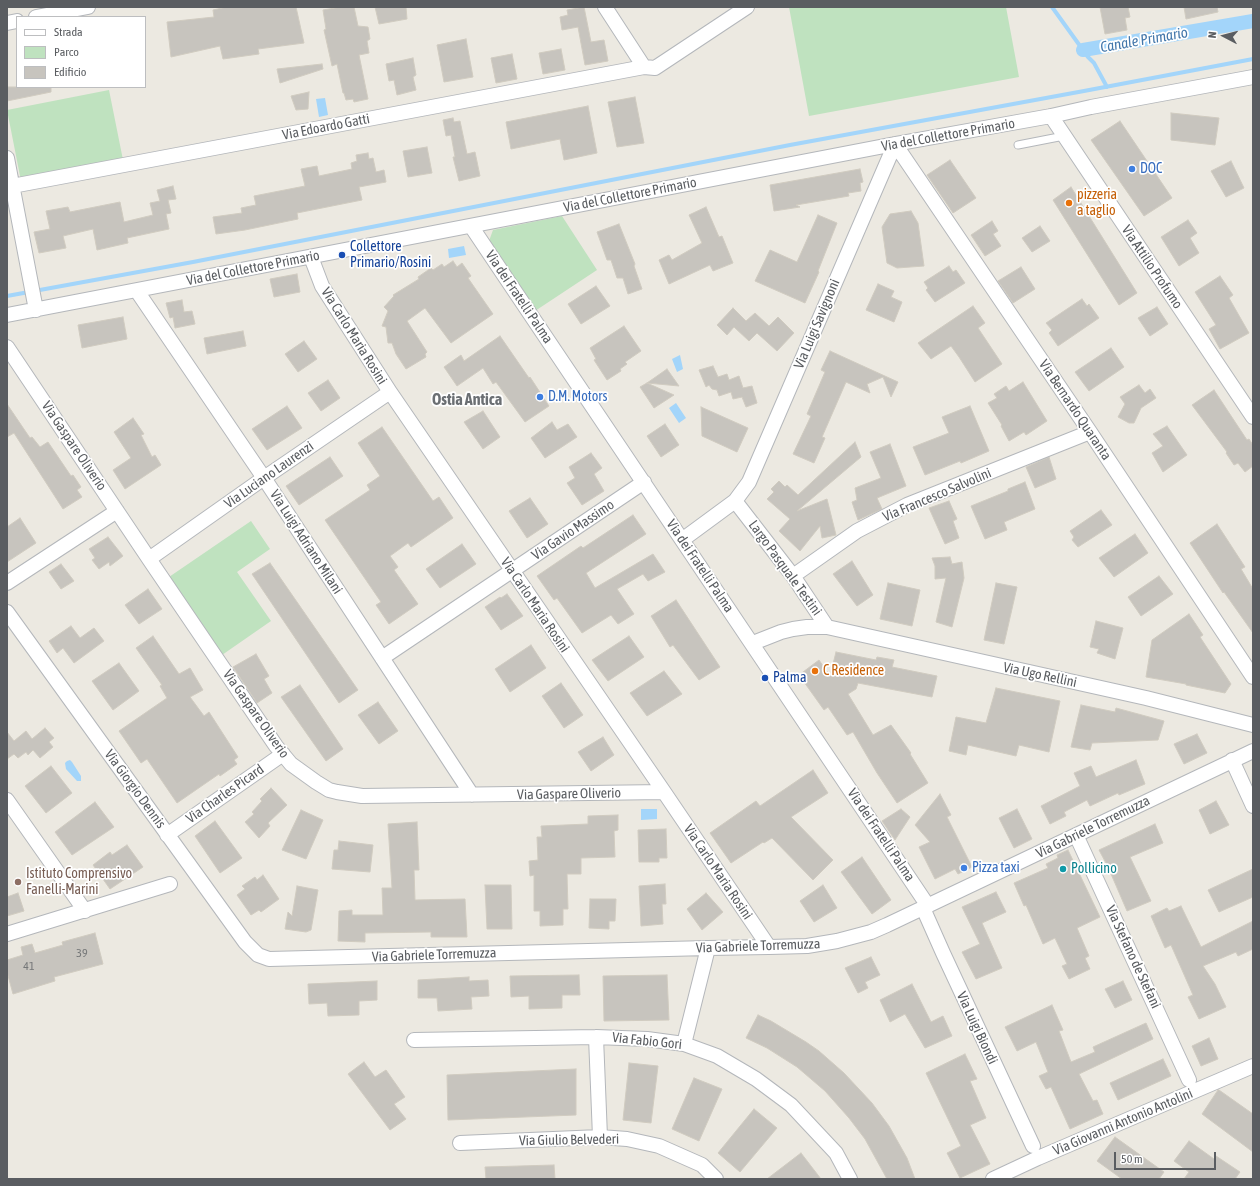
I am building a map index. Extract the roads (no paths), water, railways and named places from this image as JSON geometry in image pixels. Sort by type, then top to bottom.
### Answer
[{"type":"street","points":[[41,16],[88,7]]},
{"type":"street","points":[[605,7],[644,67]]},
{"type":"street","name":"Via Edoardo Gatti","points":[[10,187],[644,67],[655,68],[747,7]]},
{"type":"street","name":"Via del Collettore Primario","points":[[7,315],[895,144],[1253,77]]},
{"type":"street","name":"Via Attilio Profumo","points":[[1051,116],[1253,417]]},
{"type":"street","name":"Via Bernardo Quaranta","points":[[895,144],[1090,432],[1253,677]]},
{"type":"street","name":"Via Luigi Savignoni","points":[[735,501],[749,482],[895,144]]},
{"type":"street","points":[[7,158],[10,187],[36,310]]},
{"type":"street","name":"Via dei Fratelli Palma","points":[[471,226],[753,644],[926,907]]},
{"type":"street","name":"Via Carlo Maria Rosini","points":[[311,257],[322,286],[390,392],[769,947]]},
{"type":"street","name":"Via Luigi Adriano Milani","points":[[137,291],[264,478],[472,795]]},
{"type":"street","name":"Via Gaspare Oliverio","points":[[7,347],[282,754],[301,772],[329,790],[362,796],[664,792]]},
{"type":"street","name":"Via Luciano Laurenzi","points":[[149,559],[390,392]]},
{"type":"street","name":"Via Francesco Salvolini","points":[[793,576],[857,531],[907,505],[1090,432]]},
{"type":"street","name":"Via Gavio Massimo","points":[[382,658],[644,482]]},
{"type":"street","points":[[682,540],[735,501]]},
{"type":"street","name":"Largo Pasquale Testini","points":[[735,501],[793,576],[827,627]]},
{"type":"street","points":[[7,582],[117,510]]},
{"type":"street","name":"Via Giorgio Dennis","points":[[7,612],[245,942],[258,955],[269,959]]},
{"type":"street","name":"Largo Pasquale Testini","points":[[753,644],[781,632],[793,629],[827,627]]},
{"type":"street","name":"Via Ugo Rellini","points":[[827,627],[1146,698],[1253,725]]},
{"type":"street","name":"Via Gabriele Torremuzza","points":[[269,959],[806,946],[837,941],[878,929],[1253,751]]},
{"type":"street","name":"Via Charles Picard","points":[[167,834],[282,754]]},
{"type":"street","points":[[1232,760],[1253,806]]},
{"type":"street","points":[[7,800],[85,911]]},
{"type":"street","name":"Via Stefano de Stefani","points":[[1076,835],[1189,1080]]},
{"type":"street","points":[[7,934],[170,884]]},
{"type":"street","name":"Via Luigi Biondi","points":[[926,907],[1033,1146]]},
{"type":"street","points":[[684,1044],[708,948]]},
{"type":"street","points":[[596,1037],[600,1137]]},
{"type":"street","name":"Via Fabio Gori","points":[[414,1040],[596,1037],[647,1039],[684,1044],[717,1056],[756,1079],[791,1105],[836,1153],[850,1179]]},
{"type":"street","name":"Via Giovanni Antonio Antolini","points":[[993,1179],[1038,1158],[1253,1066]]},
{"type":"street","name":"Via Giulio Belvederi","points":[[460,1143],[600,1137],[628,1139],[659,1146],[702,1165],[716,1179]]},
{"type":"lane","points":[[1018,145],[1064,136]]},
{"type":"water","points":[[325,98],[328,115],[319,117],[316,99]]},
{"type":"water","points":[[464,246],[466,255],[449,258],[448,249]]},
{"type":"water","points":[[680,355],[683,369],[677,372],[672,359]]},
{"type":"water","points":[[676,403],[686,418],[679,423],[669,408]]},
{"type":"water","points":[[70,760],[81,776],[81,781],[77,781],[66,769],[65,763]]},
{"type":"water","points":[[641,809],[657,809],[657,819],[641,820]]},
{"type":"waterway","points":[[1052,7],[1094,63],[1107,87]]},
{"type":"waterway","name":"Canale Primario","points":[[1083,50],[1253,21]]},
{"type":"waterway","points":[[7,296],[193,262],[790,145],[1253,59]]},
{"type":"place","name":"DOC","points":[[1132,169]]},
{"type":"place","name":"pizzeria a taglio","points":[[1069,203]]},
{"type":"place","name":"Collettore Primario/Rosini","points":[[342,255]]},
{"type":"place","name":"D.M. Motors","points":[[540,397]]},
{"type":"place","name":"C Residence","points":[[815,671]]},
{"type":"place","name":"Palma","points":[[765,678]]},
{"type":"place","name":"Pizza taxi","points":[[964,868]]},
{"type":"place","name":"Pollicino","points":[[1063,869]]},
{"type":"place","name":"Istituto Comprensivo Fanelli-Marini","points":[[18,882]]},
{"type":"district","name":"Ostia Antica","points":[[467,400]]}]
